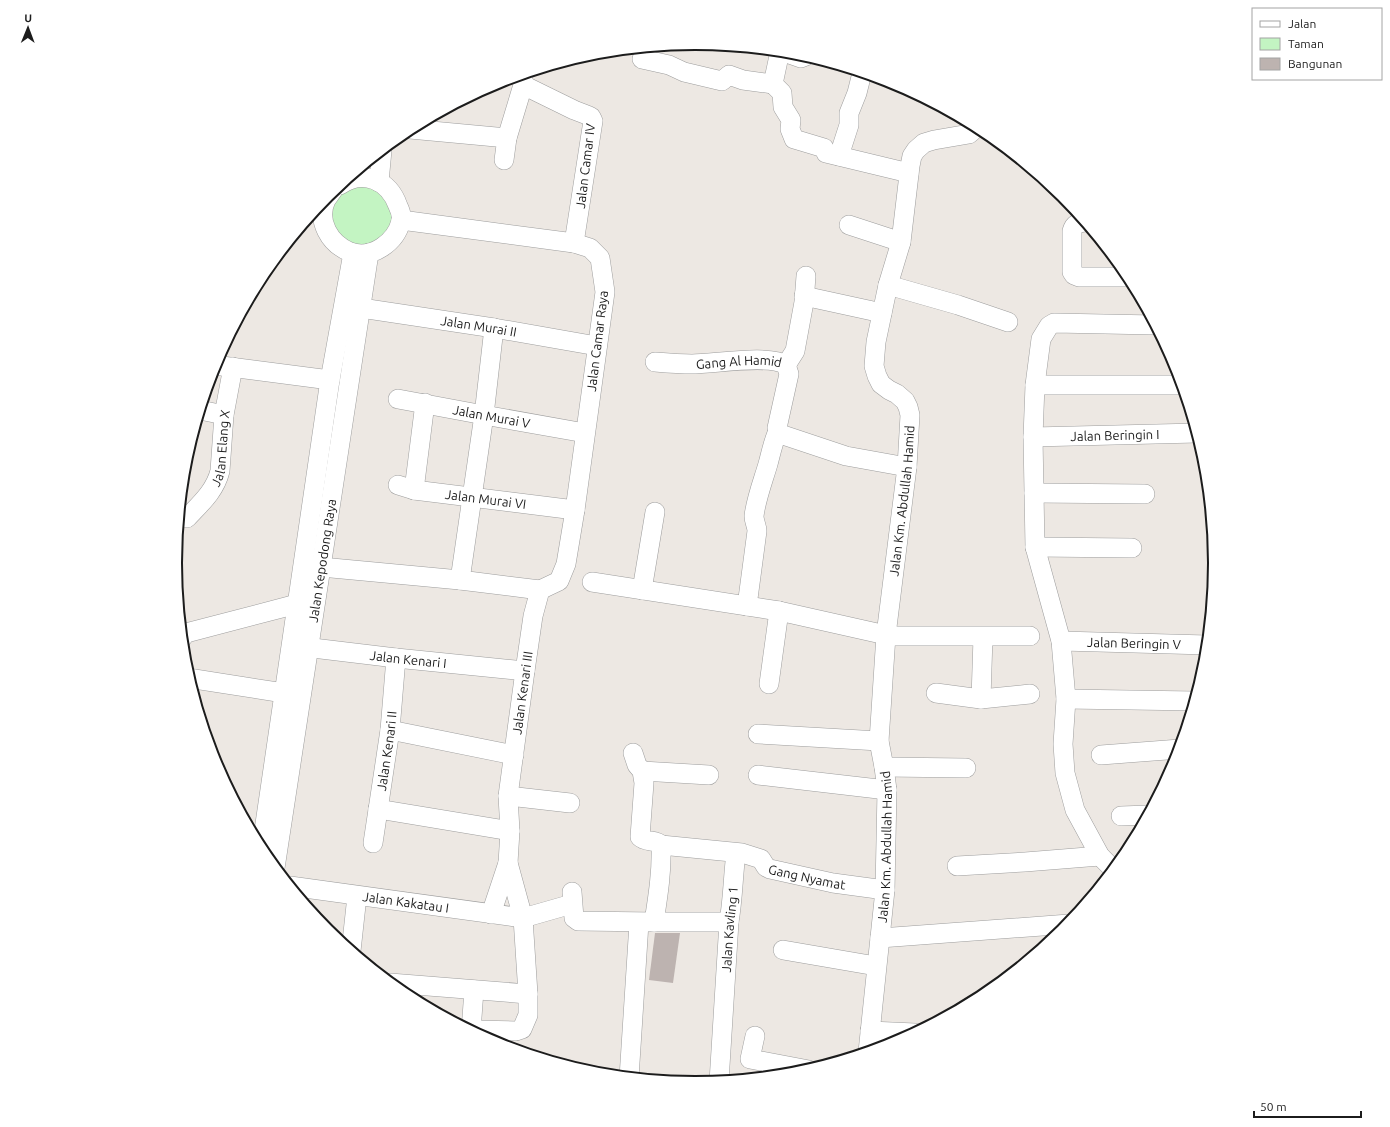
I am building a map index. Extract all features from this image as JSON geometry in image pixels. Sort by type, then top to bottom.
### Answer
[{"type":"street","points":[[645,52],[642,58],[669,65],[684,72],[722,81],[729,75],[743,80],[773,84],[782,93],[783,107],[791,120],[790,129],[794,139],[824,148],[826,153],[909,173]]},
{"type":"street","points":[[773,84],[779,57]]},
{"type":"street","points":[[839,156],[849,125],[850,113],[861,77]]},
{"type":"street","points":[[504,160],[507,138],[523,80]]},
{"type":"street","name":"Jalan Camar IV","points":[[523,80],[574,110],[587,114],[593,121],[574,243]]},
{"type":"street","points":[[421,130],[507,138]]},
{"type":"street","name":"Jalan Km. Abdullah Hamid","points":[[868,1047],[885,890],[887,790],[879,741],[886,635],[907,468],[910,415],[905,400],[881,384],[877,376],[874,366],[876,342],[888,285],[901,242],[912,156],[924,143],[970,134],[972,132]]},
{"type":"street","points":[[379,182],[381,156]]},
{"type":"street","points":[[324,209],[324,222],[331,238],[340,247],[361,253],[380,249],[389,242],[396,232],[401,220],[396,198],[388,188],[362,172]]},
{"type":"street","name":"Jalan Camar Raya","points":[[401,220],[574,243],[590,248],[600,258],[603,270],[605,292],[575,510],[566,564],[558,581],[540,590]]},
{"type":"street","points":[[1079,223],[1074,226],[1072,231],[1072,264],[1074,275],[1079,277],[1121,277]]},
{"type":"street","points":[[849,225],[901,242]]},
{"type":"street","name":"Jalan Kepodong Raya","points":[[271,852],[284,693],[300,647],[321,567],[361,308],[361,253]]},
{"type":"street","name":"Jalan Kepodong Raya","points":[[271,853],[300,647],[297,604],[330,380],[361,253]]},
{"type":"street","points":[[786,364],[795,351],[806,276]]},
{"type":"street","points":[[888,285],[958,305],[1008,322]]},
{"type":"street","points":[[804,296],[882,313]]},
{"type":"street","name":"Jalan Murai II","points":[[361,308],[494,328],[597,346]]},
{"type":"street","points":[[1110,866],[1100,856],[1075,810],[1065,774],[1063,744],[1066,699],[1061,641],[1035,547],[1033,437],[1035,385],[1041,339],[1048,326],[1054,323],[1150,325]]},
{"type":"street","points":[[460,580],[484,416],[494,328]]},
{"type":"street","name":"Gang Al Hamid","points":[[655,362],[692,364],[765,359],[776,360],[786,364],[789,374],[777,428],[778,431],[764,474],[754,515],[754,523],[757,531],[747,606]]},
{"type":"street","points":[[222,366],[330,380]]},
{"type":"street","name":"Jalan Elang X","points":[[187,518],[211,492],[218,480],[224,415],[233,367]]},
{"type":"street","points":[[1035,385],[1176,385]]},
{"type":"street","name":"Jalan Murai V","points":[[398,398],[484,416],[585,433]]},
{"type":"street","name":"Jalan Murai VI","points":[[425,403],[406,487],[575,510]]},
{"type":"street","points":[[205,411],[224,415]]},
{"type":"street","points":[[778,431],[783,435],[846,456],[907,468]]},
{"type":"street","name":"Jalan Beringin I","points":[[1033,437],[1192,433]]},
{"type":"street","points":[[1034,493],[1145,494]]},
{"type":"street","points":[[642,590],[655,512]]},
{"type":"street","points":[[1035,547],[1132,548]]},
{"type":"street","points":[[321,567],[460,580],[540,590]]},
{"type":"street","points":[[592,582],[779,611],[886,635],[983,637],[1030,636]]},
{"type":"street","name":"Jalan Kenari III","points":[[491,914],[508,863],[510,831],[508,796],[533,616],[540,590]]},
{"type":"street","points":[[186,633],[297,604]]},
{"type":"street","points":[[770,684],[779,611]]},
{"type":"street","points":[[981,699],[983,637]]},
{"type":"street","name":"Jalan Beringin V","points":[[1061,641],[1202,645]]},
{"type":"street","name":"Jalan Kenari I","points":[[300,647],[525,671]]},
{"type":"street","name":"Jalan Kenari II","points":[[373,843],[390,730],[396,658]]},
{"type":"street","points":[[195,680],[284,693]]},
{"type":"street","points":[[936,693],[981,699],[1030,694]]},
{"type":"street","points":[[1066,699],[1190,701]]},
{"type":"street","points":[[390,730],[514,755]]},
{"type":"street","points":[[758,734],[879,741]]},
{"type":"street","points":[[1101,755],[1173,750]]},
{"type":"street","points":[[633,753],[642,771],[644,783],[640,838],[658,842],[661,845],[736,853]]},
{"type":"street","points":[[884,768],[966,768]]},
{"type":"street","points":[[642,771],[709,775]]},
{"type":"street","points":[[758,775],[887,790]]},
{"type":"street","points":[[508,796],[570,804]]},
{"type":"street","points":[[378,809],[510,831]]},
{"type":"street","points":[[1121,816],[1143,815]]},
{"type":"street","points":[[630,1073],[646,922],[660,888],[662,864],[661,845]]},
{"type":"street","name":"Gang Nyamat","points":[[736,853],[756,856],[761,859],[766,867],[770,869],[833,883],[885,890]]},
{"type":"street","name":"Jalan Kavling 1","points":[[719,1076],[729,922],[736,853]]},
{"type":"street","points":[[957,866],[1100,856]]},
{"type":"street","name":"Jalan Kenari III","points":[[483,1031],[516,1031],[522,1028],[528,1015],[523,918],[508,863]]},
{"type":"street","name":"Jalan Kakatau I","points":[[297,887],[523,918]]},
{"type":"street","points":[[351,945],[357,896]]},
{"type":"street","points":[[523,918],[573,905],[578,921],[582,922],[729,922]]},
{"type":"street","points":[[880,938],[1060,925]]},
{"type":"street","points":[[783,950],[876,966]]},
{"type":"street","points":[[401,984],[528,994]]},
{"type":"street","points":[[472,1026],[474,990]]},
{"type":"street","points":[[870,1031],[904,1033]]},
{"type":"street","points":[[750,1059],[755,1036]]},
{"type":"street","points":[[721,1054],[794,1067]]},
{"type":"green space","points":[[357,184],[383,192],[393,217],[391,226],[380,241],[362,246],[344,241],[332,227],[331,208],[341,192]]},
{"type":"building","points":[[655,933],[680,933],[673,983],[649,980]]}]
